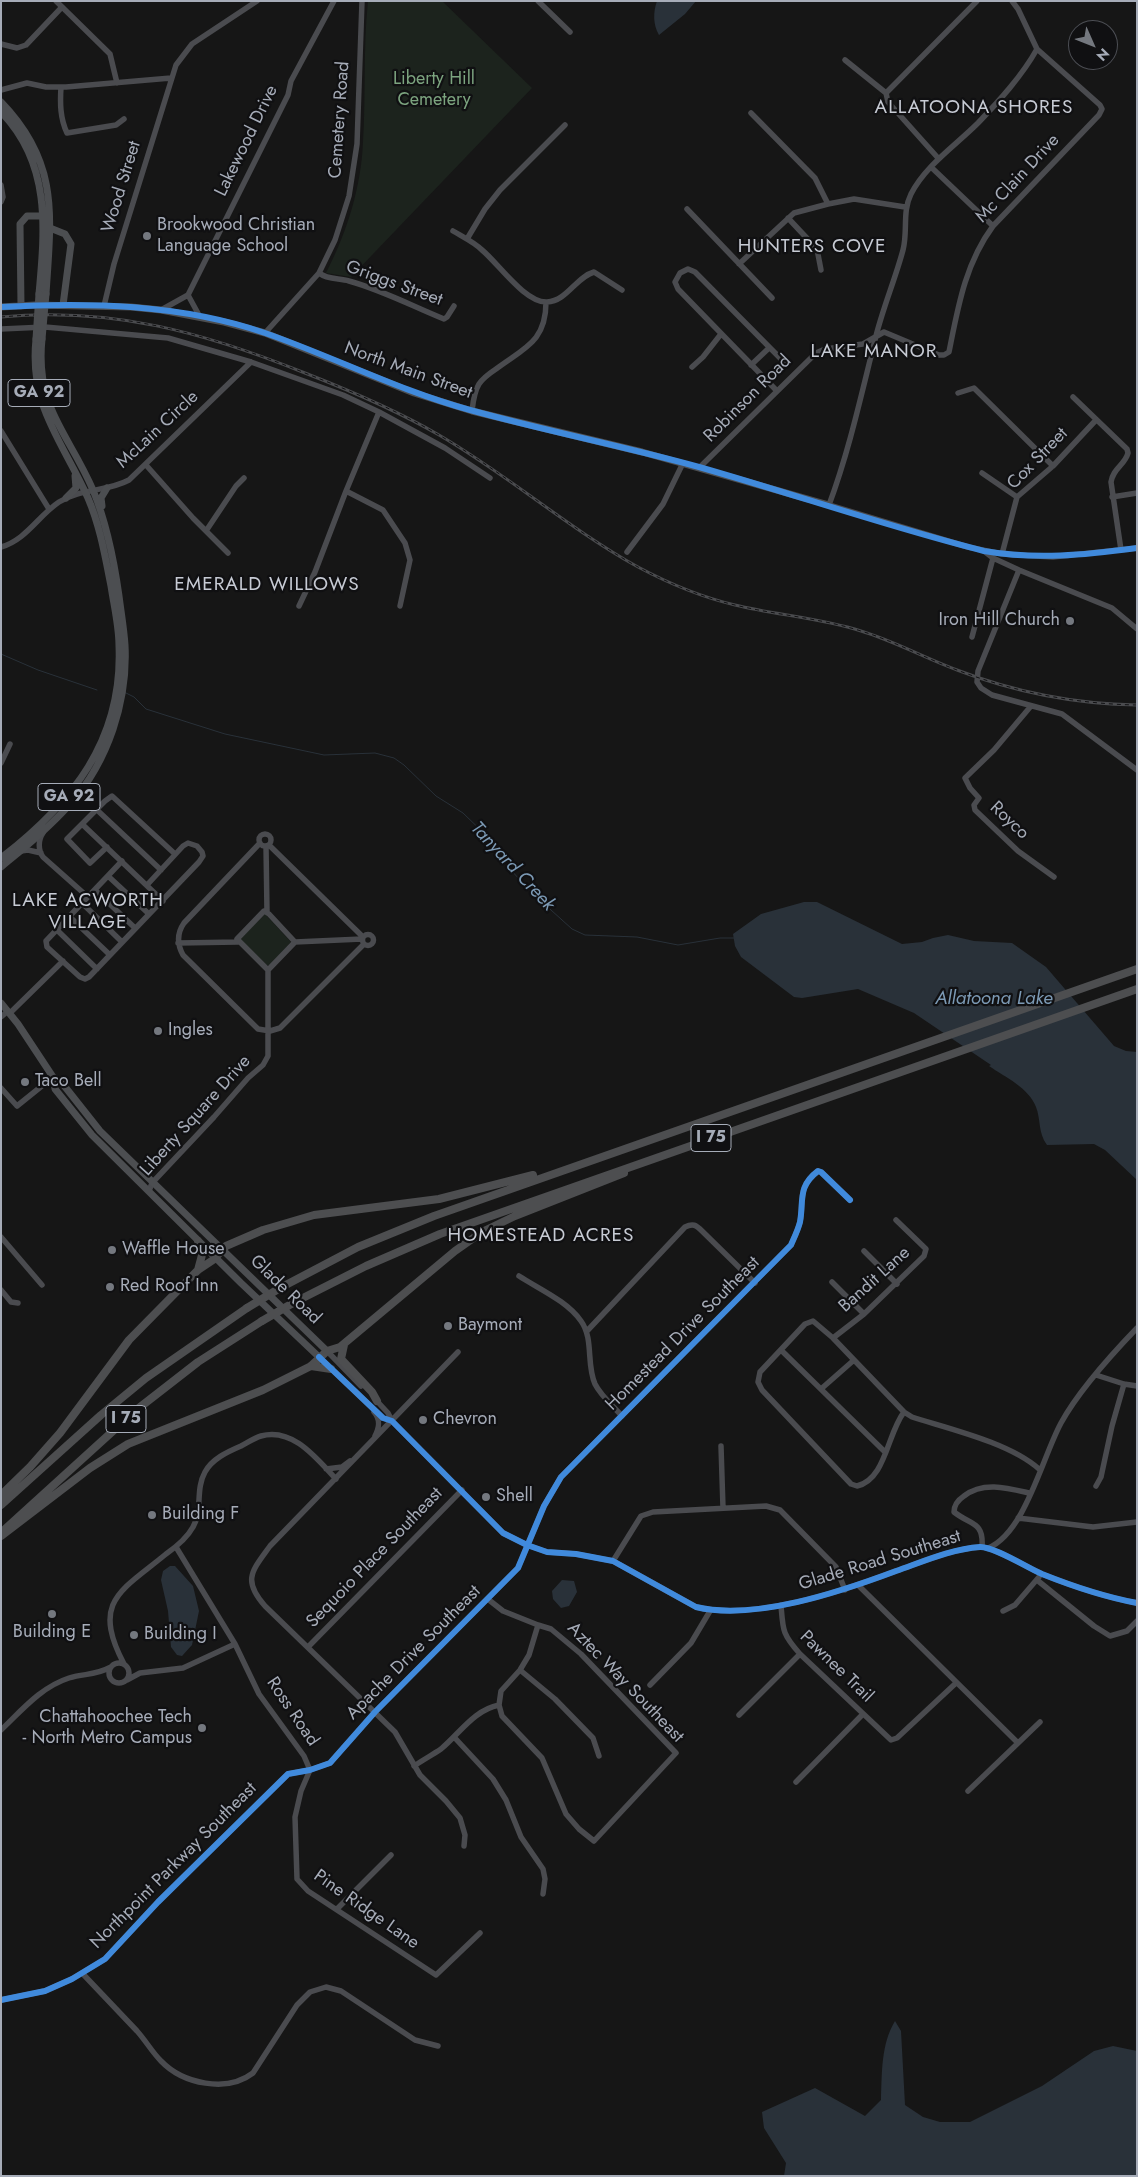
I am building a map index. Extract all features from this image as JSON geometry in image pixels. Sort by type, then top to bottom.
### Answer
[{"type":"highway","name":"I 75","points":[[1,1505],[101,1415],[146,1378],[247,1308],[280,1288],[358,1247],[400,1229],[560,1170],[1137,969]]},
{"type":"highway","name":"I 75","points":[[1,1532],[135,1411],[198,1362],[293,1303],[359,1269],[424,1240],[1137,989]]},
{"type":"highway","points":[[1,1536],[90,1468],[128,1444],[248,1396],[311,1366],[327,1351],[337,1349],[344,1344],[455,1251],[482,1232],[506,1220],[618,1176],[658,1157]]},
{"type":"highway","points":[[1,1495],[54,1441],[129,1340],[198,1270],[215,1258],[226,1246],[263,1230],[314,1215],[439,1199],[560,1170]]},
{"type":"highway","points":[[198,1241],[202,1255],[198,1270]]},
{"type":"highway","points":[[344,1344],[341,1359],[372,1392],[376,1401]]},
{"type":"highway","points":[[311,1366],[331,1369]]},
{"type":"main road","name":"GA 92","points":[[1,102],[23,126],[39,156],[48,190],[50,228],[42,294]]},
{"type":"main road","name":"GA 92","points":[[1,112],[22,138],[32,158],[44,216],[42,294],[35,374],[39,397],[48,423],[84,491],[96,523],[108,571],[117,621],[122,666]]},
{"type":"main road","points":[[21,306],[20,224],[24,217],[29,215],[44,216]]},
{"type":"main road","points":[[50,228],[65,234],[71,244],[63,305]]},
{"type":"main road","name":"North Main Street","points":[[1,307],[104,306],[161,310],[200,317],[264,333],[414,393],[472,410],[700,467],[829,505]]},
{"type":"main road","name":"GA 92","points":[[1,858],[47,820],[75,789],[94,758],[113,717],[122,666],[123,626],[109,539],[93,490],[58,424],[46,396],[40,370],[39,339]]},
{"type":"main road","points":[[66,498],[76,488],[73,469]]},
{"type":"main road","points":[[103,516],[101,498],[107,488]]},
{"type":"main road","points":[[44,831],[73,802],[91,776],[105,748],[113,717]]},
{"type":"main road","name":"GA 92","points":[[1,867],[44,831]]},
{"type":"main road","points":[[1,1003],[9,1012],[52,1078]]},
{"type":"main road","name":"Glade Road","points":[[52,1078],[55,1089],[92,1135],[215,1258],[307,1346]]},
{"type":"main road","name":"Glade Road","points":[[52,1078],[62,1083],[91,1122],[152,1183],[327,1351]]},
{"type":"main road","name":"Glade Road Southeast","points":[[307,1346],[319,1357]]},
{"type":"street","points":[[56,1],[110,54],[117,83]]},
{"type":"street","name":"Wood Street","points":[[104,306],[114,264],[176,65],[192,44],[257,1]]},
{"type":"street","name":"Lakewood Drive","points":[[188,294],[288,95],[291,81],[334,1]]},
{"type":"street","name":"Cemetery Road","points":[[264,333],[320,274],[335,240],[353,174],[357,144],[362,1]]},
{"type":"street","points":[[538,1],[570,32]]},
{"type":"street","points":[[886,93],[977,1]]},
{"type":"street","points":[[1012,1],[1018,9],[1037,49],[1028,64],[978,123],[938,158],[918,182],[905,207],[904,247],[875,338],[854,427],[829,505],[984,551],[1002,554],[1053,557],[1137,548]]},
{"type":"street","points":[[1,44],[17,48],[26,45],[62,7]]},
{"type":"street","name":"Mc Clain Drive","points":[[875,338],[884,332],[939,355],[949,352],[959,302],[970,264],[981,242],[993,226],[1099,115],[1102,109],[1096,102],[1037,49]]},
{"type":"street","points":[[845,60],[886,93],[888,102],[938,158]]},
{"type":"street","points":[[1,90],[27,83],[61,87],[171,78]]},
{"type":"street","points":[[61,87],[60,106],[63,125],[67,133],[116,125],[124,119]]},
{"type":"street","points":[[751,113],[816,178],[828,204]]},
{"type":"street","points":[[466,239],[500,190],[565,125]]},
{"type":"street","points":[[931,167],[993,226]]},
{"type":"street","points":[[1,185],[3,197],[1,202]]},
{"type":"street","points":[[739,264],[794,213],[854,199],[905,207]]},
{"type":"street","points":[[686,209],[772,298]]},
{"type":"street","points":[[788,218],[817,249],[820,270]]},
{"type":"street","points":[[454,230],[482,249],[529,296],[546,302],[565,295],[585,274],[594,272],[622,290]]},
{"type":"street","points":[[777,391],[678,289],[675,282],[680,273],[688,269],[695,272],[784,362]]},
{"type":"street","name":"Griggs Street","points":[[320,274],[325,277],[349,281],[414,305],[444,319],[448,317],[454,306]]},
{"type":"street","points":[[161,310],[188,294],[200,317]]},
{"type":"street","points":[[472,410],[480,383],[487,375],[536,340],[542,332],[546,318],[546,302]]},
{"type":"street","points":[[1,329],[45,327],[168,338],[251,362],[334,392],[379,412],[445,448],[490,478]]},
{"type":"street","points":[[692,367],[703,357],[721,334]]},
{"type":"street","name":"Robinson Road","points":[[700,467],[816,353],[825,349],[863,344],[875,338]]},
{"type":"street","points":[[751,365],[769,348]]},
{"type":"street","name":"McLain Circle","points":[[1,547],[16,540],[49,509],[66,498],[84,491],[107,488],[129,480],[251,362]]},
{"type":"street","points":[[958,393],[974,388],[1053,466]]},
{"type":"street","points":[[1073,398],[1127,449],[1128,453],[1125,461],[1114,471],[1112,476],[1112,497],[1121,550]]},
{"type":"street","points":[[299,606],[315,572],[379,412]]},
{"type":"street","name":"Cox Street","points":[[1002,554],[1017,496],[1053,466],[1096,420]]},
{"type":"street","points":[[1,431],[49,509]]},
{"type":"street","points":[[627,552],[664,504],[683,463]]},
{"type":"street","points":[[146,465],[228,553]]},
{"type":"street","points":[[982,474],[1017,496]]},
{"type":"street","points":[[206,531],[236,486],[244,478]]},
{"type":"street","points":[[346,491],[383,510],[405,543],[410,560],[400,606]]},
{"type":"street","points":[[1112,497],[1137,493]]},
{"type":"street","points":[[984,551],[993,558],[1019,570],[1112,608],[1137,629]]},
{"type":"street","points":[[972,637],[993,558]]},
{"type":"street","points":[[1019,570],[978,671],[976,682],[981,688],[992,695],[1062,714],[1137,770]]},
{"type":"street","name":"Royco","points":[[1031,706],[994,750],[965,778],[970,788],[979,798],[974,805],[975,810],[1018,851],[1054,877]]},
{"type":"street","points":[[1,763],[10,744]]},
{"type":"street","points":[[106,847],[90,864],[68,842],[68,839],[112,796],[175,854]]},
{"type":"street","points":[[96,810],[160,870]]},
{"type":"street","points":[[82,824],[163,901]]},
{"type":"street","points":[[40,853],[40,840],[44,831]]},
{"type":"street","points":[[122,861],[46,941],[47,947],[80,977],[85,979],[97,969],[200,862],[203,856],[202,852],[197,846],[188,843],[146,885]]},
{"type":"street","points":[[265,845],[266,912],[295,942]]},
{"type":"street","points":[[265,845],[363,940]]},
{"type":"street","points":[[265,845],[184,923],[179,933],[178,942],[183,955],[258,1029],[270,1031],[280,1028],[363,940]]},
{"type":"street","points":[[21,851],[28,850],[40,853],[88,897]]},
{"type":"street","points":[[108,876],[149,914]]},
{"type":"street","points":[[95,890],[135,928]]},
{"type":"street","points":[[82,903],[122,942]]},
{"type":"street","points":[[238,942],[237,937],[262,912],[266,912]]},
{"type":"street","points":[[70,917],[110,955]]},
{"type":"street","points":[[57,930],[97,969]]},
{"type":"street","points":[[178,942],[238,942],[268,970],[295,942],[363,940]]},
{"type":"street","points":[[1,1017],[9,1012],[62,961]]},
{"type":"street","name":"Liberty Square Drive","points":[[149,1191],[152,1183],[248,1078],[263,1065],[268,1056],[270,1031],[268,970]]},
{"type":"street","points":[[1,1088],[17,1106],[52,1078]]},
{"type":"street","name":"Homestead Drive Southeast","points":[[527,1545],[544,1506],[561,1477],[791,1245],[800,1222],[801,1195],[805,1185],[814,1175],[818,1171],[821,1172],[850,1200]]},
{"type":"street","name":"Bandit Lane","points":[[833,1338],[864,1314],[924,1256],[926,1249],[896,1220]]},
{"type":"street","points":[[587,1331],[685,1227],[690,1225],[696,1225],[702,1230],[754,1283]]},
{"type":"street","points":[[1,1237],[42,1285]]},
{"type":"street","points":[[864,1251],[897,1284]]},
{"type":"street","points":[[519,1276],[565,1305],[581,1320],[587,1331],[590,1364],[594,1382],[599,1392],[622,1416]]},
{"type":"street","points":[[832,1282],[864,1314]]},
{"type":"street","points":[[1,1290],[11,1302],[18,1303]]},
{"type":"street","points":[[904,1412],[898,1421],[878,1471],[871,1480],[862,1485],[851,1484],[772,1402],[759,1385],[758,1377],[760,1372],[811,1321],[833,1338],[904,1412],[912,1417],[966,1434],[1018,1455],[1039,1469]]},
{"type":"street","points":[[1030,1493],[997,1487],[971,1490],[959,1499],[954,1512],[980,1530],[985,1547],[1004,1539],[1018,1518],[1030,1493],[1039,1469],[1061,1422],[1114,1352],[1137,1328]]},
{"type":"street","points":[[781,1350],[885,1452]]},
{"type":"street","points":[[327,1351],[388,1413],[392,1421]]},
{"type":"street","points":[[458,1352],[270,1546],[252,1572],[251,1586],[255,1594],[395,1732],[414,1766],[460,1818],[465,1835],[464,1846]]},
{"type":"street","name":"Glade Road Southeast","points":[[319,1357],[383,1418],[392,1421],[503,1533],[527,1545],[547,1552],[576,1554],[613,1561],[680,1600],[696,1607],[710,1610],[743,1610],[780,1605],[845,1590],[941,1555],[985,1547],[1042,1574],[1103,1595],[1137,1604]]},
{"type":"street","points":[[822,1389],[854,1360]]},
{"type":"street","points":[[338,1375],[378,1417],[378,1429],[372,1441]]},
{"type":"street","points":[[1096,1375],[1137,1386]]},
{"type":"street","points":[[1096,1486],[1101,1477],[1112,1426],[1124,1384]]},
{"type":"street","points":[[127,1680],[130,1674],[117,1651],[110,1627],[111,1610],[115,1598],[176,1547],[193,1528],[199,1514],[199,1488],[204,1474],[212,1462],[260,1436],[273,1434],[294,1440],[305,1448],[336,1479]]},
{"type":"street","points":[[721,1446],[723,1508]]},
{"type":"street","points":[[326,1469],[342,1467],[360,1454]]},
{"type":"street","name":"Sequoio Place Southeast","points":[[309,1646],[462,1490]]},
{"type":"street","points":[[613,1561],[642,1516],[653,1512],[766,1506],[780,1510],[836,1567],[845,1590]]},
{"type":"street","points":[[1018,1518],[1093,1527],[1137,1522]]},
{"type":"street","points":[[181,1556],[184,1537]]},
{"type":"street","name":"Apache Drive Southeast","points":[[310,1770],[330,1763],[375,1712],[488,1600],[518,1568],[527,1545]]},
{"type":"street","name":"Ross Road","points":[[176,1547],[235,1644],[259,1694],[304,1756],[310,1770]]},
{"type":"street","points":[[1003,1611],[1015,1605],[1042,1574]]},
{"type":"street","points":[[1037,1580],[1094,1626],[1110,1636],[1127,1631],[1137,1621]]},
{"type":"street","points":[[858,1585],[1018,1743]]},
{"type":"street","name":"Aztec Way Southeast","points":[[488,1600],[503,1611],[552,1629],[581,1654],[676,1753],[594,1841],[579,1829],[566,1814],[542,1758],[502,1716],[499,1705],[501,1691],[520,1670],[529,1655],[538,1625]]},
{"type":"street","name":"Pawnee Trail","points":[[780,1605],[786,1639],[891,1740],[897,1738],[956,1683]]},
{"type":"street","points":[[650,1685],[691,1643],[710,1610]]},
{"type":"street","points":[[97,1674],[110,1678],[119,1684],[140,1673],[183,1668],[235,1644]]},
{"type":"street","points":[[110,1678],[109,1673],[117,1651]]},
{"type":"street","points":[[739,1716],[800,1654]]},
{"type":"street","points":[[1,1730],[38,1694],[70,1678],[97,1674],[112,1665],[126,1666],[140,1673]]},
{"type":"street","points":[[520,1670],[555,1699],[593,1738],[599,1756]]},
{"type":"street","points":[[414,1766],[440,1749],[474,1717],[487,1708],[499,1705]]},
{"type":"street","points":[[796,1782],[863,1714]]},
{"type":"street","points":[[968,1791],[1040,1722]]},
{"type":"street","points":[[454,1737],[493,1779],[506,1800],[521,1837],[543,1869],[545,1879],[543,1894]]},
{"type":"street","name":"Pine Ridge Lane","points":[[310,1770],[301,1791],[295,1817],[297,1879],[308,1891],[436,1976],[480,1933]]},
{"type":"street","name":"Northpoint Parkway Southeast","points":[[1,2000],[45,1991],[82,1973],[105,1959],[158,1902],[288,1774],[310,1770]]},
{"type":"street","points":[[337,1909],[391,1855]]},
{"type":"street","points":[[82,1973],[142,2036],[162,2062],[179,2074],[198,2082],[224,2085],[253,2073],[297,2005],[310,1992],[326,1987],[341,1991],[415,2040],[438,2046]]},
{"type":"green space","name":"Liberty Hill Cemetery","points":[[368,1],[442,1],[532,88],[351,277],[326,273],[352,209],[362,159]]},
{"type":"green space","points":[[265,914],[291,942],[270,965],[267,965],[240,939]]},
{"type":"water","points":[[657,1],[696,1],[685,14],[659,35],[654,18]]},
{"type":"water","name":"Allatoona Lake","points":[[804,902],[817,902],[902,944],[922,942],[948,935],[974,941],[1012,943],[1046,967],[1114,1046],[1126,1051],[1137,1052],[1137,1180],[1105,1150],[1094,1144],[1047,1145],[1042,1136],[1038,1112],[1028,1094],[989,1066],[991,1065],[914,1013],[858,989],[802,998],[794,997],[741,957],[735,946],[733,934],[761,914]]},
{"type":"water","points":[[170,1566],[175,1566],[193,1586],[199,1611],[192,1645],[182,1656],[177,1655],[171,1647],[168,1611],[161,1580],[163,1571]]},
{"type":"water","points":[[562,1580],[574,1581],[577,1592],[569,1606],[561,1608],[553,1599],[552,1591]]},
{"type":"water","points":[[895,2021],[901,2031],[905,2105],[923,2117],[940,2122],[970,2122],[1042,2086],[1094,2051],[1113,2046],[1137,2051],[1137,2176],[784,2176],[786,2163],[764,2128],[762,2112],[815,2088],[865,2116],[881,2100],[885,2049],[890,2030]]},
{"type":"waterway","name":"Tanyard Creek","points":[[1,654],[38,670],[97,690]]},
{"type":"waterway","name":"Tanyard Creek","points":[[124,692],[134,697],[146,709],[225,734],[324,755],[375,753],[394,758],[404,765],[436,796],[463,813],[501,851],[510,869],[530,891],[572,929],[585,935],[637,937],[678,945],[720,938],[735,938]]},
{"type":"railway","points":[[1,317],[42,315],[120,320],[194,335],[267,358],[390,409],[423,426],[489,467],[612,552],[649,573],[685,589],[735,605],[830,623],[861,631],[957,670],[1001,685],[1068,699],[1137,705]]},
{"type":"cycle path","points":[[1,307],[34,305],[134,307],[201,316],[233,323],[291,342],[393,384],[470,410],[699,467],[912,532],[984,551],[1003,554],[1060,556],[1137,548]]},
{"type":"cycle path","points":[[1,2000],[45,1991],[72,1979],[105,1959],[158,1902],[288,1774],[310,1770],[330,1763],[375,1712],[518,1568],[544,1506],[561,1477],[791,1245],[800,1222],[804,1189],[811,1177],[818,1171],[821,1172],[850,1200]]},
{"type":"cycle path","points":[[319,1357],[383,1418],[392,1421],[503,1533],[527,1545],[547,1552],[576,1554],[613,1561],[696,1607],[719,1610],[744,1610],[797,1602],[874,1579],[948,1553],[980,1547],[993,1550],[1065,1583],[1137,1603]]},
{"type":"place","name":"Brookwood Christian Language School","points":[[147,236]]},
{"type":"place","name":"Iron Hill Church","points":[[1070,621]]},
{"type":"place","name":"Ingles","points":[[158,1031]]},
{"type":"place","name":"Taco Bell","points":[[25,1082]]},
{"type":"place","name":"Waffle House","points":[[112,1250]]},
{"type":"place","name":"Red Roof Inn","points":[[110,1287]]},
{"type":"place","name":"Baymont","points":[[448,1326]]},
{"type":"place","name":"Chevron","points":[[423,1420]]},
{"type":"place","name":"Shell","points":[[486,1497]]},
{"type":"place","name":"Building F","points":[[152,1515]]},
{"type":"place","name":"Building E","points":[[52,1614]]},
{"type":"place","name":"Building I","points":[[134,1635]]},
{"type":"place","name":"Chattahoochee Tech - North Metro Campus","points":[[202,1728]]},
{"type":"district","name":"ALLATOONA SHORES","points":[[974,108]]},
{"type":"district","name":"HUNTERS COVE","points":[[812,247]]},
{"type":"district","name":"LAKE MANOR","points":[[874,352]]},
{"type":"district","name":"EMERALD WILLOWS","points":[[267,585]]},
{"type":"district","name":"LAKE ACWORTH VILLAGE","points":[[88,912]]},
{"type":"district","name":"HOMESTEAD ACRES","points":[[541,1236]]}]
